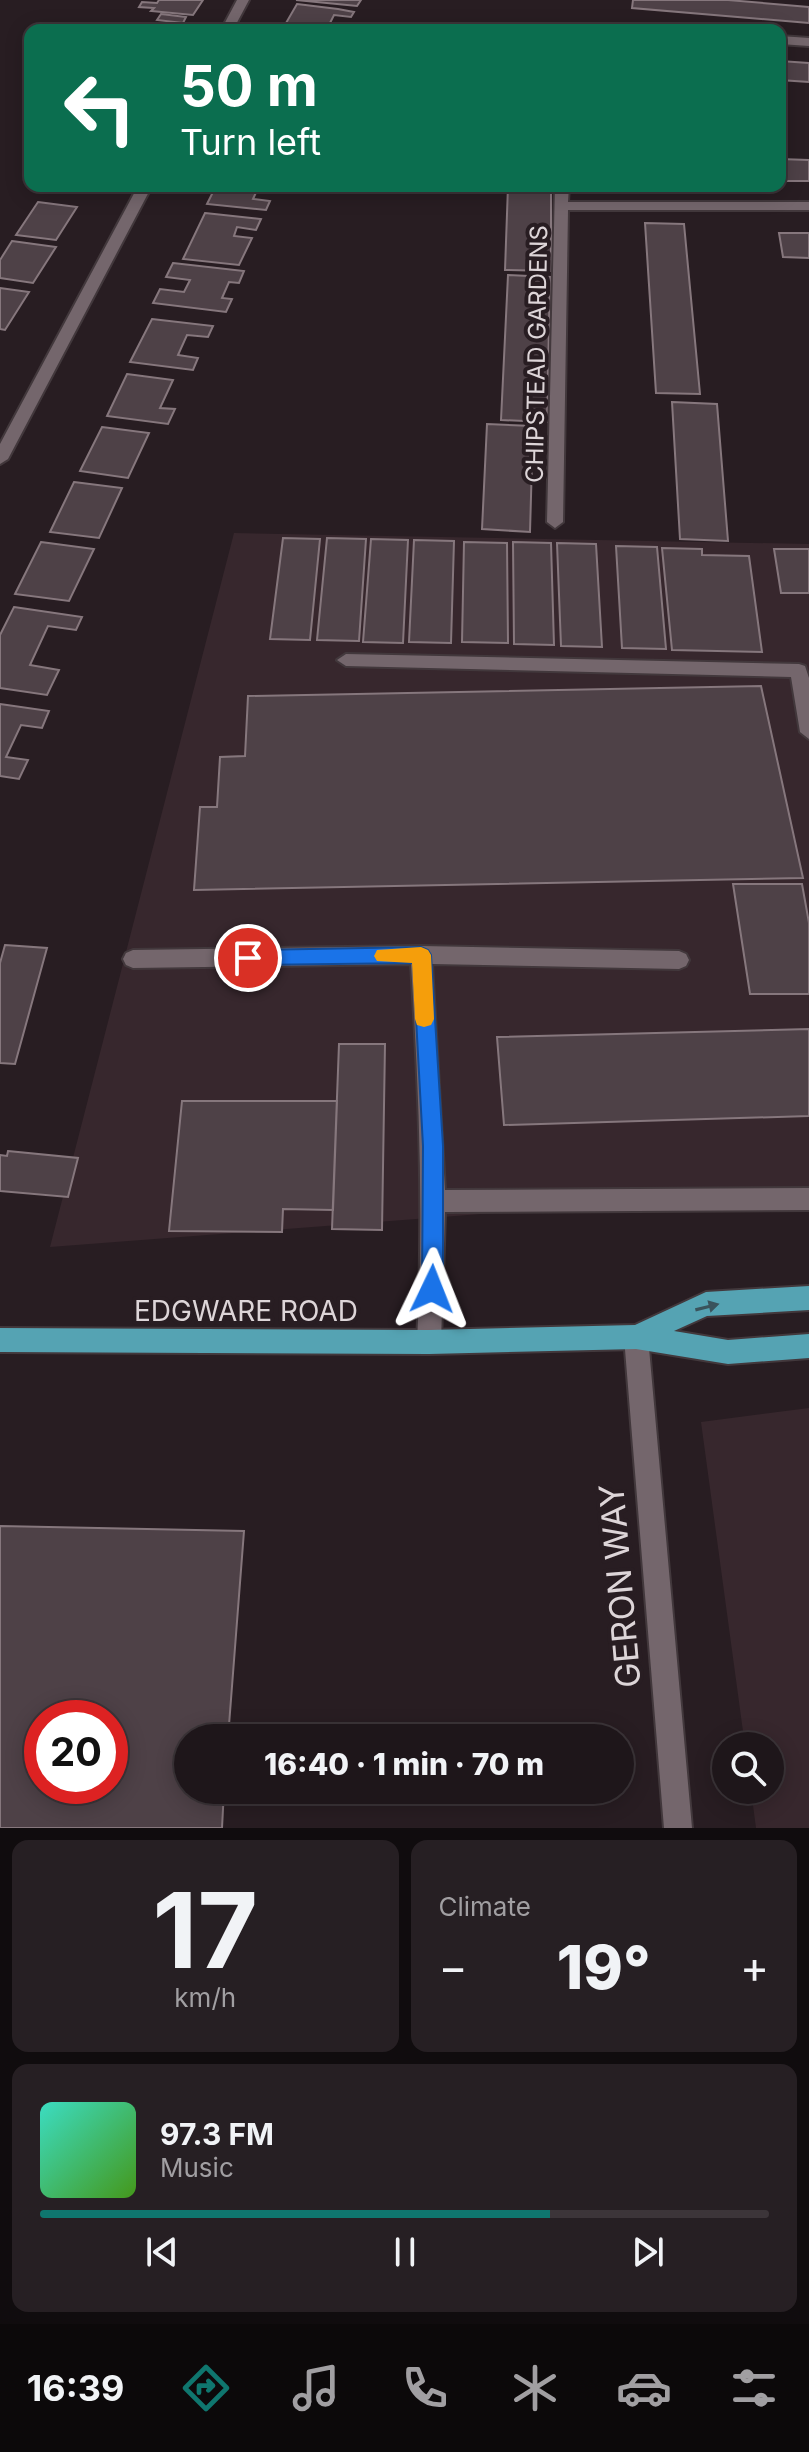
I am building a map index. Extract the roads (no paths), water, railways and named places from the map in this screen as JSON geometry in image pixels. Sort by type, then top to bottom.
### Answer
[{"type":"main road","name":"EDGWARE ROAD","points":[[636,1337],[706,1304],[809,1298]]},
{"type":"main road","name":"EDGWARE ROAD","points":[[0,1340],[429,1342],[636,1337],[728,1352],[809,1346]]},
{"type":"street","points":[[230,24],[243,0]]},
{"type":"street","points":[[786,40],[809,42]]},
{"type":"street","points":[[0,459],[142,192]]},
{"type":"street","name":"CHIPSTEAD GARDENS","points":[[555,522],[562,192]]},
{"type":"street","points":[[563,206],[809,206]]},
{"type":"street","points":[[346,660],[799,671],[809,732]]},
{"type":"street","points":[[133,959],[421,955],[679,960]]},
{"type":"street","points":[[421,955],[434,1201],[429,1342]]},
{"type":"street","points":[[434,1201],[809,1199]]},
{"type":"street","name":"GERON WAY","points":[[636,1337],[678,1828]]}]
